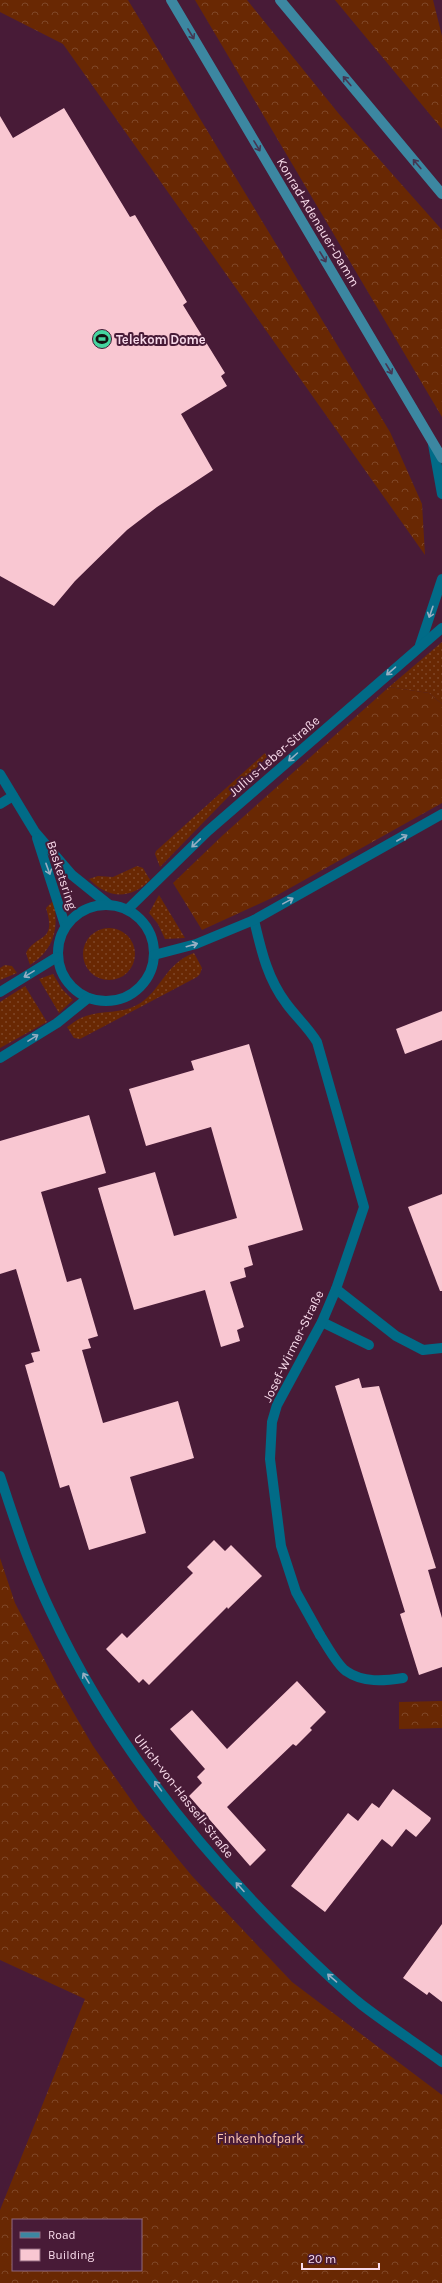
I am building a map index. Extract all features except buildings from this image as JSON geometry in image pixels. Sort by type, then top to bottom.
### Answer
[{"type":"main road","name":"Konrad-Adenauer-Damm","points":[[171,0],[442,458]]},
{"type":"main road","points":[[280,0],[442,194]]},
{"type":"street","points":[[432,442],[442,494]]},
{"type":"street","points":[[420,645],[442,579]]},
{"type":"street","name":"Julius-Leber-Straße","points":[[128,909],[208,831],[420,645],[442,628]]},
{"type":"street","name":"Basketsring","points":[[0,774],[35,832],[72,876],[108,904]]},
{"type":"street","points":[[0,804],[13,796]]},
{"type":"street","points":[[154,955],[196,944],[254,920],[442,814]]},
{"type":"street","name":"Basketsring","points":[[35,832],[65,925]]},
{"type":"street","points":[[108,904],[128,909],[139,918],[147,928],[153,941],[154,955],[151,970],[144,983],[132,993],[118,1000],[103,1001],[88,998],[77,992],[67,982],[60,970],[57,957],[58,940],[65,925],[81,911],[91,906],[108,904]]},
{"type":"street","name":"Josef-Wirmer-Straße","points":[[254,920],[264,964],[285,1003],[308,1027],[316,1042],[364,1207],[336,1290],[322,1322],[277,1405],[272,1422],[270,1460],[281,1546],[296,1592],[320,1635],[345,1670],[369,1680],[383,1681],[403,1678]]},
{"type":"street","points":[[0,992],[57,957]]},
{"type":"street","points":[[0,1058],[57,1023],[88,998]]},
{"type":"street","points":[[336,1290],[396,1336],[423,1350],[442,1348]]},
{"type":"street","points":[[322,1322],[369,1345]]},
{"type":"street","name":"Ulrich-von-Hassell-Straße","points":[[0,1476],[23,1546],[49,1609],[77,1664],[116,1728],[160,1790],[222,1866],[306,1956],[362,2004],[442,2062]]},
{"type":"green space","points":[[0,0],[128,0],[390,432],[422,504],[425,555],[63,44],[0,12]]},
{"type":"green space","points":[[195,0],[247,0],[339,114],[442,230],[442,417]]},
{"type":"green space","points":[[335,0],[433,0],[442,36],[442,129]]},
{"type":"green space","points":[[442,642],[442,704],[429,693],[389,687]]},
{"type":"green space","points":[[389,687],[429,693],[442,704],[442,803],[274,897],[202,930],[173,883],[223,835]]},
{"type":"green space","points":[[265,753],[267,757],[160,867],[155,854],[156,851]]},
{"type":"green space","points":[[137,866],[143,868],[150,880],[142,887],[127,894],[111,893],[96,886],[89,879],[98,876],[113,877]]},
{"type":"green space","points":[[159,895],[185,938],[165,939],[158,924],[149,913]]},
{"type":"green space","points":[[53,901],[56,920],[53,937],[45,952],[30,965],[26,953],[35,942],[47,932],[49,927],[49,919],[46,908]]},
{"type":"green space","points":[[109,928],[119,930],[127,936],[133,944],[135,954],[133,964],[127,972],[119,978],[109,980],[99,978],[91,972],[85,964],[83,954],[85,944],[91,936],[99,930]]},
{"type":"green space","points":[[194,953],[202,968],[197,977],[80,1039],[74,1038],[67,1027],[78,1019],[92,1014],[125,1010],[137,1005],[152,993],[176,964]]},
{"type":"green space","points":[[5,965],[12,966],[17,973],[0,980],[0,968]]},
{"type":"green space","points":[[53,974],[62,989],[73,1000],[59,1013],[39,979]]},
{"type":"green space","points":[[25,986],[47,1022],[0,1048],[0,1002]]},
{"type":"green space","name":"Finkenhofpark","points":[[0,1558],[15,1603],[58,1686],[93,1746],[141,1814],[192,1876],[292,1982],[442,2095],[442,2283],[0,2283],[0,2210],[85,1999],[0,1960]]},
{"type":"green space","points":[[442,1701],[442,1728],[399,1729],[399,1702]]},
{"type":"place","name":"Telekom Dome","points":[[102,339]]}]
